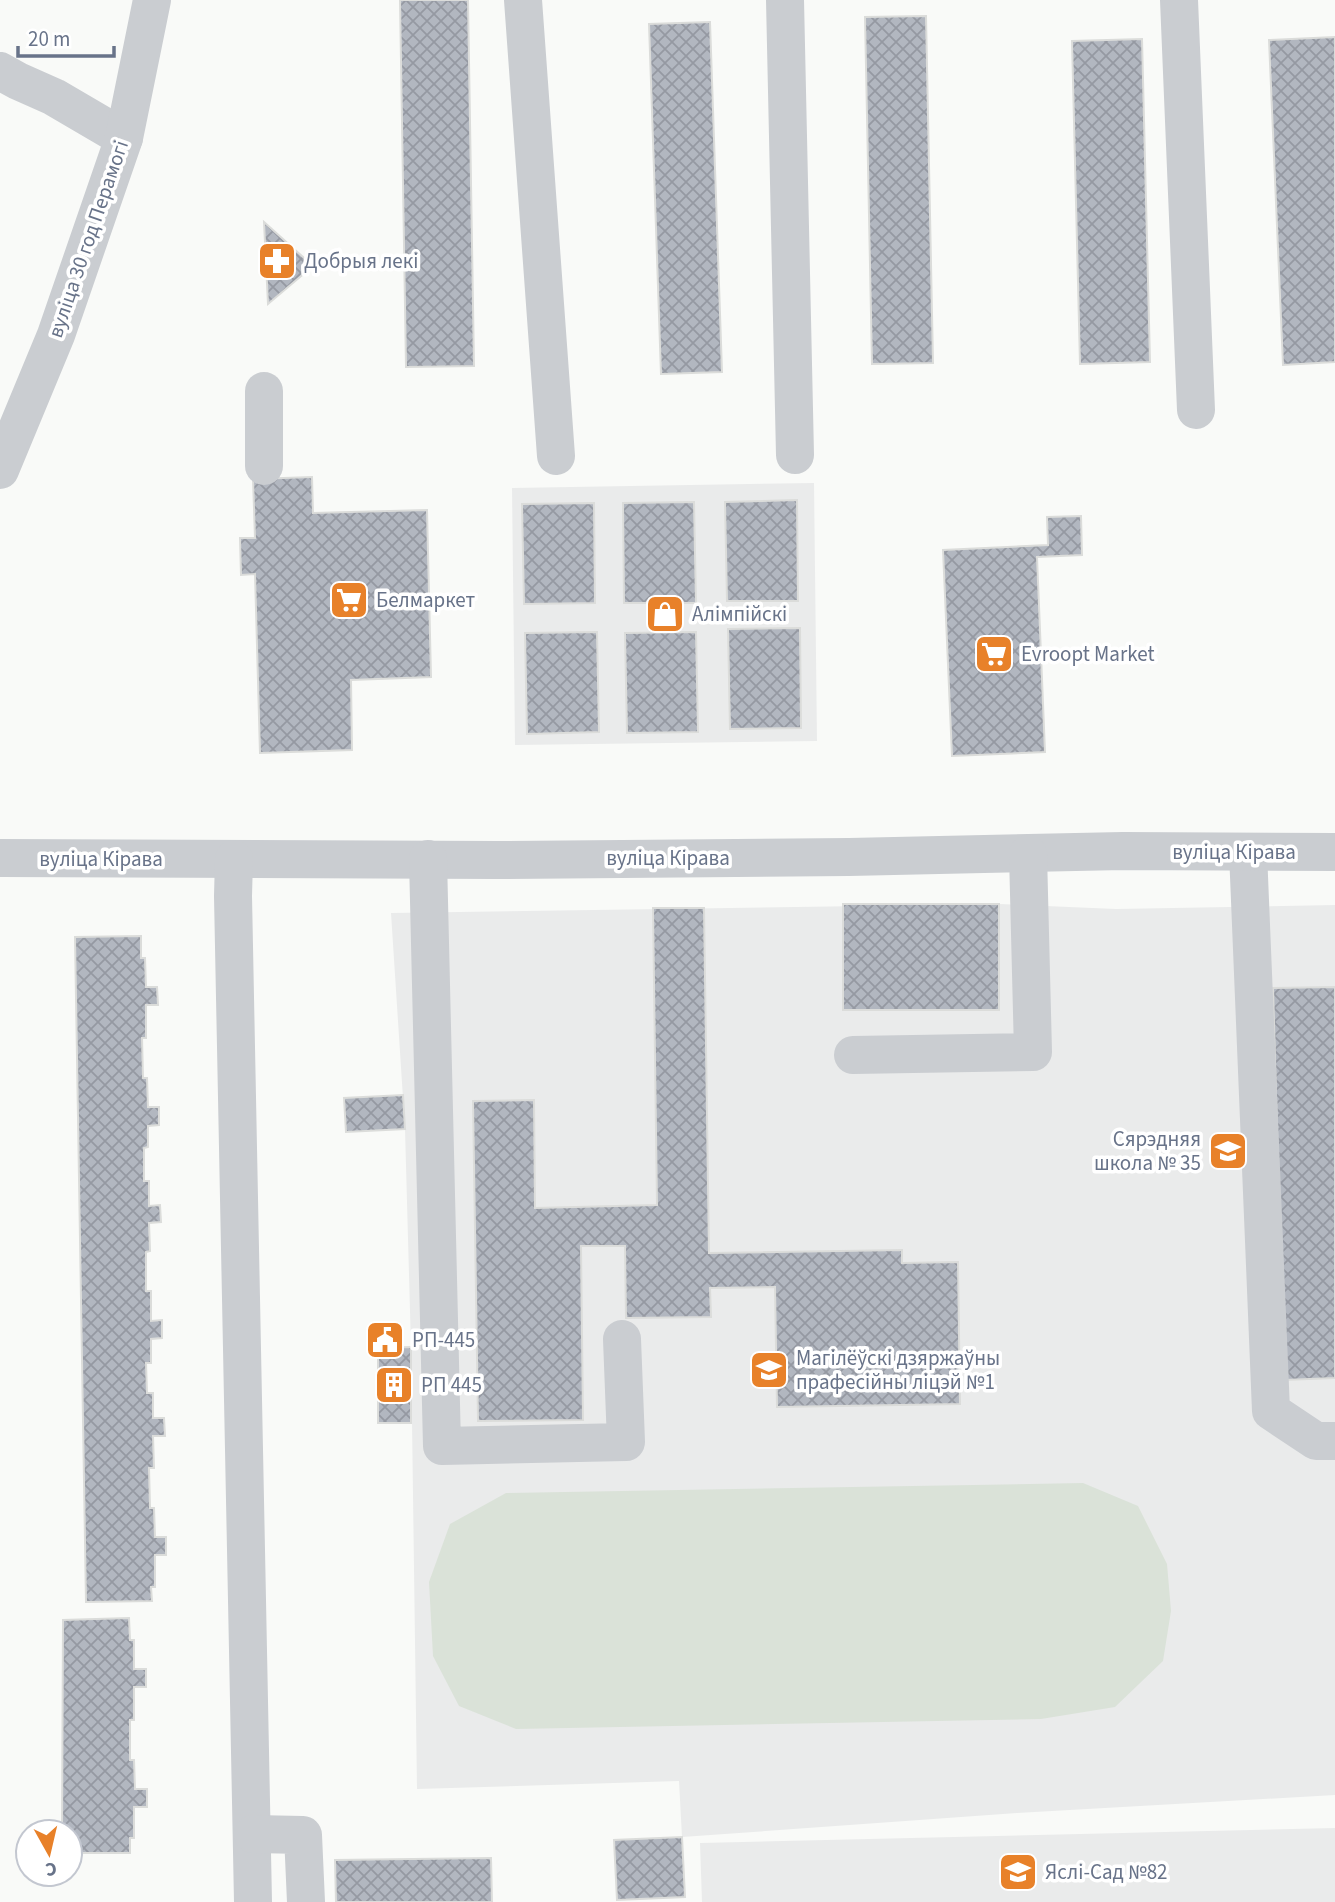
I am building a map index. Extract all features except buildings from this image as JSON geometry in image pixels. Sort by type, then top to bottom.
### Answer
[{"type":"street","name":"вуліца 30 год Перамогі","points":[[0,470],[56,335],[124,138],[152,0]]},
{"type":"street","points":[[523,0],[556,456]]},
{"type":"street","points":[[785,0],[795,455]]},
{"type":"street","points":[[1179,0],[1196,410]]},
{"type":"street","points":[[6,85],[54,97],[124,138]]},
{"type":"street","points":[[264,391],[264,466]]},
{"type":"street","points":[[1248,852],[1271,1411],[1316,1441],[1335,1441]]},
{"type":"street","name":"вуліца Кірава","points":[[0,858],[428,859],[1335,852]]},
{"type":"street","points":[[853,1055],[1033,1052],[1028,853]]},
{"type":"street","points":[[234,859],[253,1902]]},
{"type":"street","points":[[428,859],[442,1446],[626,1442],[622,1339]]},
{"type":"street","points":[[253,1834],[303,1835],[306,1902]]},
{"type":"shaded area","name":"Алімпійскі","points":[[814,483],[817,741],[515,745],[512,488]]},
{"type":"shaded area","name":"Магілёўскі дзяржаўны прафесійны ліцэй №1","points":[[999,904],[1116,909],[1335,905],[1335,1795],[1017,1813],[682,1837],[679,1781],[417,1789],[405,1129],[391,913]]},
{"type":"shaded area","points":[[1083,1483],[1138,1506],[1167,1564],[1171,1611],[1163,1661],[1115,1707],[1041,1719],[516,1729],[459,1706],[433,1656],[429,1582],[450,1524],[506,1493]]},
{"type":"shaded area","name":"Яслі-Сад №82","points":[[1335,1828],[1335,1902],[702,1902],[700,1843]]},
{"type":"place","name":"Добрыя лекі","points":[[277,261]]},
{"type":"place","name":"Белмаркет","points":[[349,600]]},
{"type":"place","name":"Алімпійскі","points":[[665,614]]},
{"type":"place","name":"Evroopt Market","points":[[994,654]]},
{"type":"place","name":"Сярэдняя школа № 35","points":[[1228,1151]]},
{"type":"place","name":"РП-445","points":[[385,1340]]},
{"type":"place","name":"Магілёўскі дзяржаўны прафесійны ліцэй №1","points":[[769,1370]]},
{"type":"place","name":"РП 445","points":[[394,1385]]},
{"type":"place","name":"Яслі-Сад №82","points":[[1018,1872]]}]
